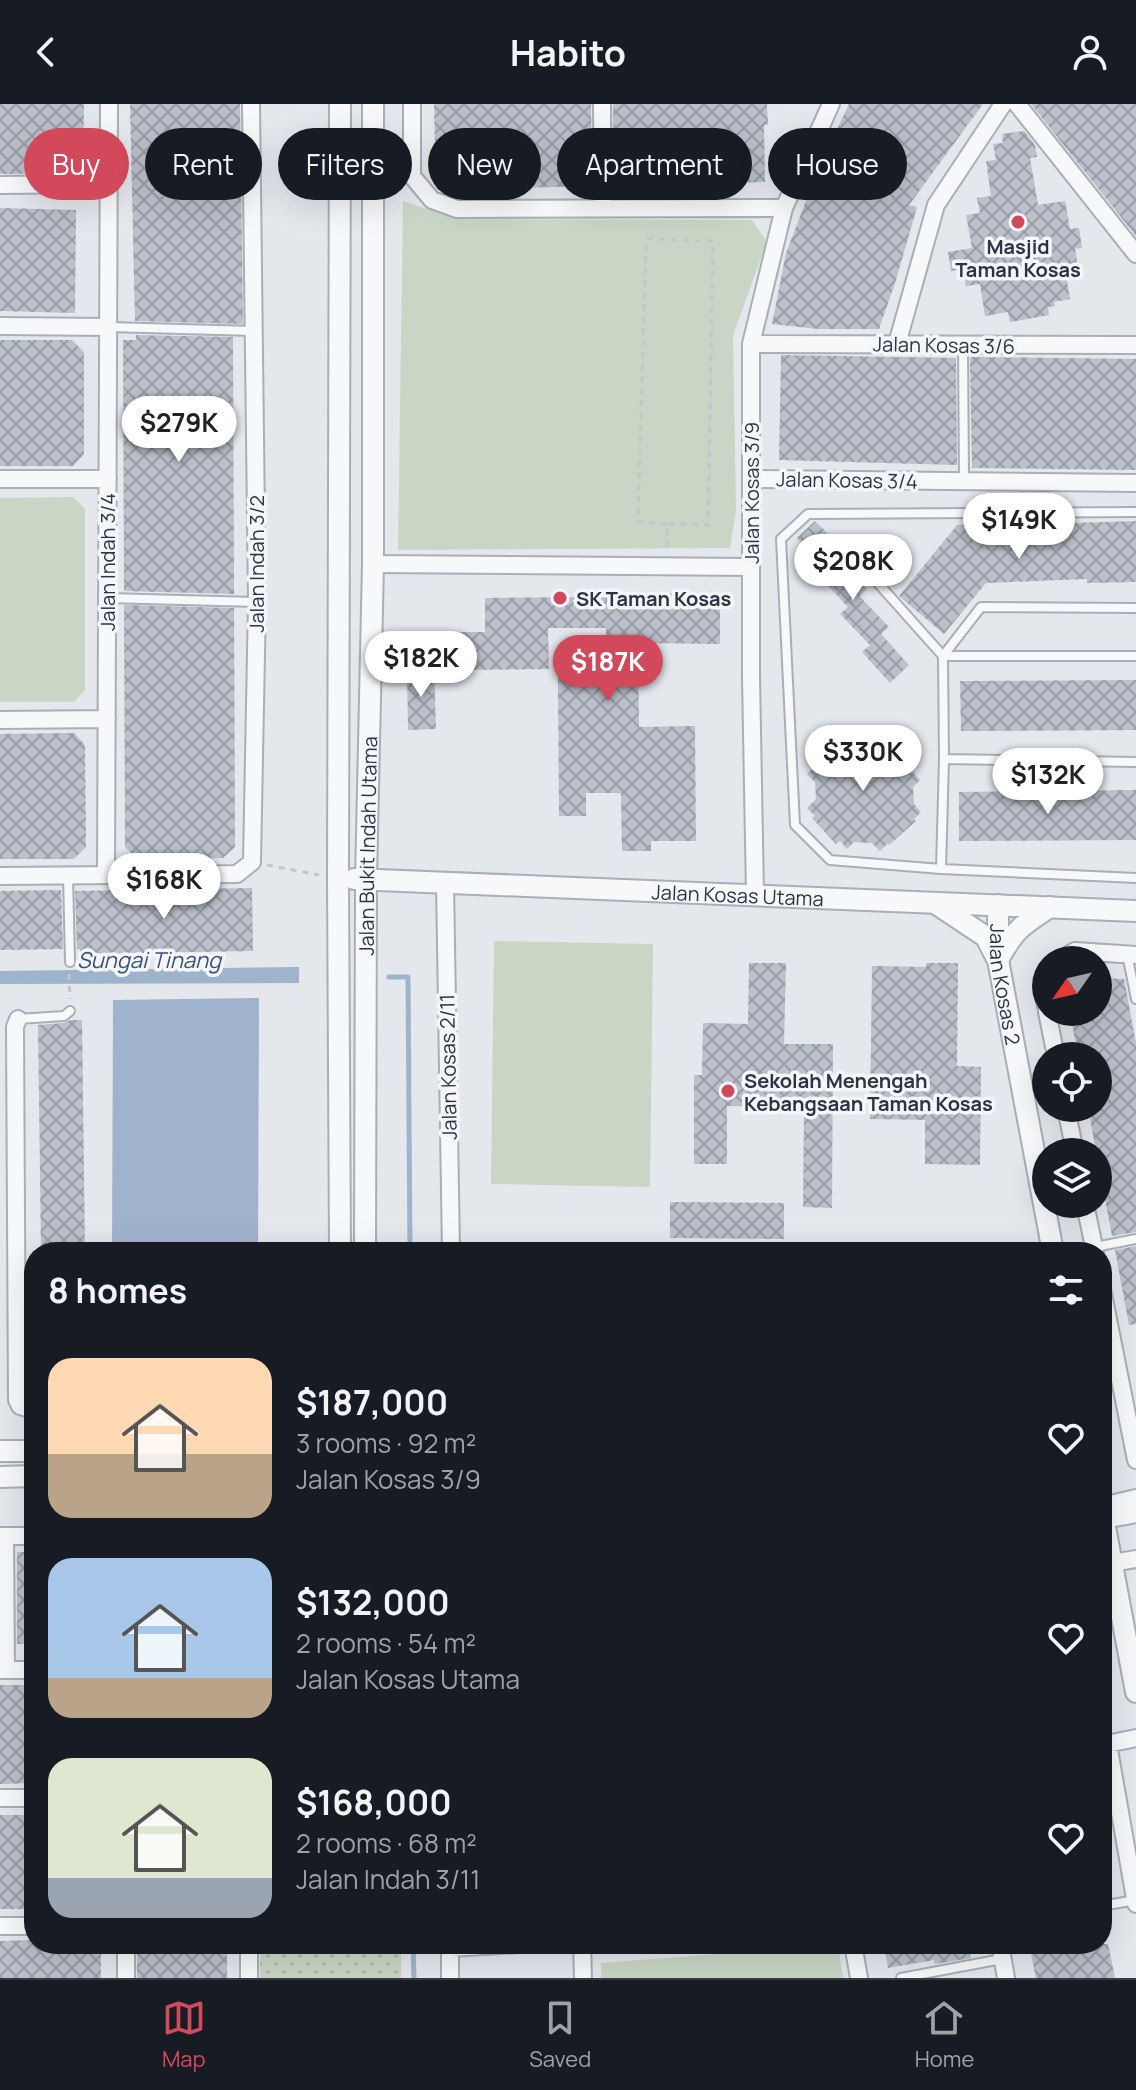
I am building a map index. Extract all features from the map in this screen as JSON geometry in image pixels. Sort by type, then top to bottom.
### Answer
[{"type":"street","name":"Jalan Indah 3/4","points":[[109,104],[109,128]]},
{"type":"street","name":"Jalan Indah 3/2","points":[[251,104],[257,602],[252,862]]},
{"type":"street","name":"Jalan Bukit Indah Utama","points":[[340,104],[340,1242]]},
{"type":"street","name":"Jalan Bukit Indah Utama","points":[[365,1242],[366,879],[373,564],[373,104]]},
{"type":"street","points":[[412,104],[412,176],[432,200],[457,209],[784,208]]},
{"type":"street","points":[[602,104],[603,208]]},
{"type":"street","name":"Jalan Kosas 3/9","points":[[755,895],[750,567],[751,344],[784,208],[831,104]]},
{"type":"street","points":[[897,344],[936,205],[1003,104]]},
{"type":"street","points":[[1017,104],[1136,254]]},
{"type":"street","points":[[0,185],[24,185]]},
{"type":"street","name":"Jalan Indah 3/4","points":[[106,875],[108,200]]},
{"type":"street","points":[[0,326],[108,327]]},
{"type":"street","name":"Jalan Kosas 3/6","points":[[751,344],[1136,345]]},
{"type":"street","points":[[0,479],[108,479]]},
{"type":"street","name":"Jalan Kosas 3/4","points":[[751,479],[1136,483]]},
{"type":"street","points":[[373,564],[750,567]]},
{"type":"street","points":[[0,720],[107,719]]},
{"type":"street","points":[[0,876],[237,874],[252,862]]},
{"type":"street","name":"Jalan Kosas Utama","points":[[338,878],[1136,911]]},
{"type":"street","name":"Jalan Kosas 2/11","points":[[445,882],[451,1242]]},
{"type":"street","points":[[935,903],[986,937],[998,960]]},
{"type":"street","name":"Jalan Kosas 2","points":[[998,905],[998,960],[1051,1242]]},
{"type":"street","points":[[998,960],[1021,926],[1050,907]]},
{"type":"street","points":[[1112,955],[1132,954]]},
{"type":"street","points":[[18,1019],[8,1068],[8,1198],[24,1310]]},
{"type":"street","points":[[1088,1218],[1092,1242]]},
{"type":"street","points":[[1112,1339],[1136,1460]]},
{"type":"street","points":[[24,1341],[17,1400],[24,1407]]},
{"type":"street","points":[[0,1451],[24,1451]]},
{"type":"street","points":[[0,1477],[24,1476]]},
{"type":"street","points":[[1112,1508],[1136,1498]]},
{"type":"street","points":[[1112,1513],[1136,1514]]},
{"type":"street","points":[[24,1536],[2,1536],[3,1670],[24,1670]]},
{"type":"street","points":[[1136,1559],[1112,1563],[1136,1692]]},
{"type":"street","points":[[1112,1743],[1136,1738]]},
{"type":"street","points":[[1112,1780],[1136,1902]]},
{"type":"street","points":[[0,1798],[24,1798]]},
{"type":"street","points":[[0,1926],[24,1926]]},
{"type":"street","points":[[126,1954],[126,1978]]},
{"type":"street","points":[[249,1954],[249,1978]]},
{"type":"street","points":[[450,1954],[450,1978]]},
{"type":"street","points":[[582,1954],[583,1978]]},
{"type":"street","points":[[855,1954],[859,1978]]},
{"type":"street","points":[[1001,1954],[1006,1978]]},
{"type":"lane","points":[[108,327],[254,331]]},
{"type":"lane","points":[[963,346],[964,481]]},
{"type":"lane","points":[[1136,512],[808,514],[781,539],[795,825],[830,860],[941,869],[1136,878]]},
{"type":"lane","points":[[850,551],[885,564],[887,568],[877,582],[943,656],[1136,656]]},
{"type":"lane","points":[[107,598],[257,602]]},
{"type":"lane","points":[[941,869],[943,656],[981,607],[1136,608]]},
{"type":"lane","points":[[944,759],[1136,762]]},
{"type":"lane","points":[[68,875],[69,965]]},
{"type":"lane","points":[[1132,954],[1136,999]]},
{"type":"lane","points":[[18,1019],[64,1016],[70,1011]]},
{"type":"lane","points":[[1112,1245],[1136,1239]]},
{"type":"lane","points":[[1112,1905],[1136,1902]]},
{"type":"lane","points":[[901,1978],[993,1954]]},
{"type":"path","points":[[646,239],[713,241],[708,525],[667,524],[638,521],[646,239]]},
{"type":"path","points":[[667,524],[667,566]]},
{"type":"path","points":[[252,862],[338,878]]},
{"type":"path","points":[[69,965],[70,987]]},
{"type":"green space","points":[[403,201],[456,219],[752,220],[767,242],[733,335],[736,511],[730,548],[398,550]]},
{"type":"green space","points":[[73,497],[85,509],[85,690],[74,702],[0,702],[0,498]]},
{"type":"green space","points":[[494,941],[653,944],[650,1187],[491,1184]]},
{"type":"green space","points":[[260,1954],[401,1954],[401,1978],[260,1978]]},
{"type":"green space","points":[[720,1954],[839,1954],[843,1978],[601,1978],[601,1963]]},
{"type":"water","points":[[299,967],[299,983],[0,984],[0,971]]},
{"type":"water","points":[[259,998],[258,1242],[112,1242],[113,1000]]},
{"type":"building","points":[[0,104],[84,104],[84,128],[24,128],[24,174],[0,174]]},
{"type":"building","points":[[130,104],[240,104],[240,128],[145,128],[145,200],[241,200],[243,324],[135,321]]},
{"type":"building","points":[[434,104],[591,104],[591,128],[557,128],[557,187],[541,187],[541,128],[435,128]]},
{"type":"building","points":[[613,104],[767,104],[768,125],[764,125],[765,182],[752,182],[752,128],[613,128]]},
{"type":"building","points":[[849,104],[983,104],[909,205],[917,207],[879,329],[818,329],[772,324],[786,253],[806,200],[907,200],[907,128],[838,128]]},
{"type":"building","points":[[1031,104],[1136,104],[1136,236]]},
{"type":"building","name":"Masjid Taman Kosas","points":[[1024,131],[1035,145],[1037,157],[1030,158],[1038,205],[1065,201],[1070,229],[1079,228],[1082,248],[1075,249],[1078,266],[1065,268],[1070,299],[1054,302],[1055,306],[1048,307],[1049,315],[1010,322],[1008,312],[985,316],[980,284],[966,286],[963,269],[951,271],[948,252],[972,248],[966,215],[980,213],[977,198],[991,196],[986,161],[996,160],[993,144],[1003,143],[1002,134]]},
{"type":"building","points":[[0,208],[76,210],[75,313],[0,311]]},
{"type":"building","points":[[136,335],[233,337],[234,594],[124,591],[123,340],[136,340]]},
{"type":"building","points":[[0,340],[72,340],[84,352],[84,454],[73,466],[0,466]]},
{"type":"building","points":[[781,355],[956,358],[957,465],[779,460]]},
{"type":"building","points":[[972,357],[1136,359],[1136,470],[972,468]]},
{"type":"building","points":[[1071,519],[1071,523],[1136,521],[1136,582],[1087,583],[1087,579],[986,583],[944,634],[899,596],[957,525]]},
{"type":"building","points":[[815,521],[843,549],[838,558],[867,589],[859,596],[889,627],[881,634],[909,665],[890,683],[862,652],[870,645],[840,614],[848,607],[818,575],[826,569],[797,538]]},
{"type":"building","points":[[650,593],[720,594],[720,644],[638,643],[639,727],[695,726],[696,841],[651,841],[651,851],[622,851],[621,793],[586,793],[586,816],[559,816],[558,677],[607,677],[606,628],[548,628],[549,669],[457,670],[457,632],[485,632],[485,598],[609,597],[651,600]]},
{"type":"building","points":[[124,605],[234,608],[235,847],[223,858],[137,859],[125,847]]},
{"type":"building","points":[[407,668],[434,668],[436,729],[408,730]]},
{"type":"building","points":[[1136,680],[1136,730],[961,731],[960,681]]},
{"type":"building","points":[[74,733],[85,745],[86,847],[74,859],[0,859],[0,734]]},
{"type":"building","points":[[847,735],[855,743],[873,742],[880,736],[915,770],[912,771],[920,780],[913,787],[914,804],[921,812],[914,819],[916,821],[880,851],[872,843],[854,842],[847,849],[840,841],[836,844],[807,808],[816,799],[815,782],[807,774],[815,766],[811,762],[835,738],[840,742]]},
{"type":"building","points":[[1136,790],[1136,840],[959,841],[959,792]]},
{"type":"building","points":[[252,888],[253,951],[80,954],[80,949],[77,949],[75,891]]},
{"type":"building","points":[[61,890],[63,949],[0,950],[0,891]]},
{"type":"building","points":[[749,963],[786,963],[784,1044],[833,1044],[832,1208],[803,1207],[804,1107],[727,1106],[727,1164],[694,1164],[694,1075],[702,1075],[703,1023],[748,1024]]},
{"type":"building","points":[[926,963],[958,963],[957,1066],[981,1067],[980,1165],[925,1164],[925,1120],[870,1119],[872,966],[926,967]]},
{"type":"building","points":[[1112,979],[1124,979],[1136,1043],[1136,1232],[1112,1236],[1109,1218],[1112,1218],[1112,1138],[1094,1138],[1091,1122],[1112,1122],[1112,1042],[1075,1042],[1073,1026],[1112,1026]]},
{"type":"building","points":[[82,1020],[85,1242],[41,1242],[38,1025]]},
{"type":"building","points":[[670,1202],[784,1203],[784,1239],[670,1238]]},
{"type":"building","points":[[1136,1246],[1136,1324],[1129,1325],[1115,1250]]},
{"type":"building","points":[[17,1552],[24,1552],[24,1644],[17,1644]]},
{"type":"building","points":[[0,1685],[24,1685],[24,1783],[0,1784]]},
{"type":"building","points":[[0,1815],[24,1815],[24,1909],[0,1909]]},
{"type":"building","points":[[24,1940],[24,1954],[101,1954],[101,1978],[0,1978],[0,1941]]},
{"type":"building","points":[[137,1954],[227,1954],[227,1978],[137,1978]]},
{"type":"building","points":[[886,1954],[970,1954],[971,1958],[935,1964],[934,1960],[888,1968]]},
{"type":"building","points":[[1031,1954],[1110,1954],[1115,1978],[1036,1978]]},
{"type":"waterway","name":"Sungai Tinang","points":[[389,977],[408,977],[410,1242]]},
{"type":"waterway","name":"Sungai Tinang","points":[[413,1954],[414,1978]]},
{"type":"place","name":"Masjid Taman Kosas","points":[[1018,222]]},
{"type":"place","name":"SK Taman Kosas","points":[[560,598]]},
{"type":"place","name":"Sekolah Menengah Kebangsaan Taman Kosas","points":[[728,1091]]}]
